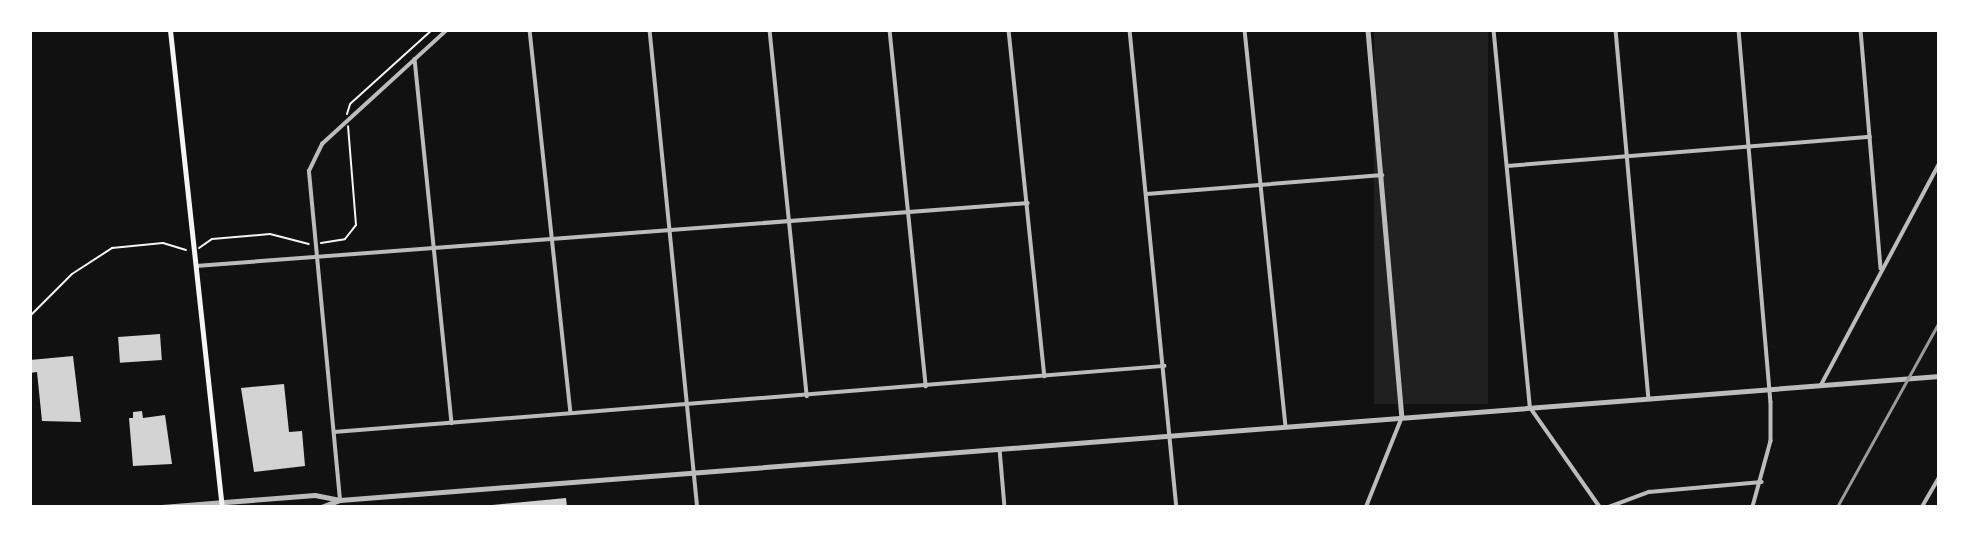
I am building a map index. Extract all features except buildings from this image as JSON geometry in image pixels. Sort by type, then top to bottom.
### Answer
[{"type":"main road","points":[[170,30],[222,504]]},
{"type":"street","points":[[340,500],[309,171],[318,150],[447,30]]},
{"type":"street","points":[[530,30],[571,413]]},
{"type":"street","points":[[650,30],[698,507]]},
{"type":"street","points":[[770,30],[807,396]]},
{"type":"street","points":[[890,30],[926,386]]},
{"type":"street","points":[[1009,30],[1045,376]]},
{"type":"street","points":[[1130,30],[1177,507]]},
{"type":"street","points":[[1245,30],[1286,426]]},
{"type":"street","points":[[1366,507],[1402,417],[1368,30]]},
{"type":"street","points":[[1494,30],[1530,407],[1600,507]]},
{"type":"street","points":[[1616,30],[1649,399]]},
{"type":"street","points":[[1739,30],[1770,389],[1771,441],[1762,482],[1753,507]]},
{"type":"street","points":[[1861,30],[1881,270]]},
{"type":"street","points":[[415,59],[452,422]]},
{"type":"street","points":[[1507,166],[1870,137]]},
{"type":"street","points":[[1821,385],[1939,164]]},
{"type":"street","points":[[1146,194],[1382,175]]},
{"type":"street","points":[[196,267],[1028,203]]},
{"type":"street","points":[[334,432],[1164,366]]},
{"type":"street","points":[[321,507],[340,500],[1939,376]]},
{"type":"street","points":[[1000,449],[1005,507]]},
{"type":"street","points":[[1922,507],[1939,477]]},
{"type":"street","points":[[1609,507],[1649,492],[1762,482]]},
{"type":"street","points":[[162,507],[315,495],[340,500]]},
{"type":"path","points":[[347,111],[432,30]]},
{"type":"path","points":[[319,243],[345,239],[356,225],[346,124]]},
{"type":"path","points":[[206,247],[212,239],[270,234],[309,244]]},
{"type":"path","points":[[30,316],[72,274],[112,248],[163,243],[183,250]]},
{"type":"shaded area","points":[[1374,30],[1488,30],[1488,404],[1374,404]]},
{"type":"railway","points":[[1837,507],[1939,322]]}]
